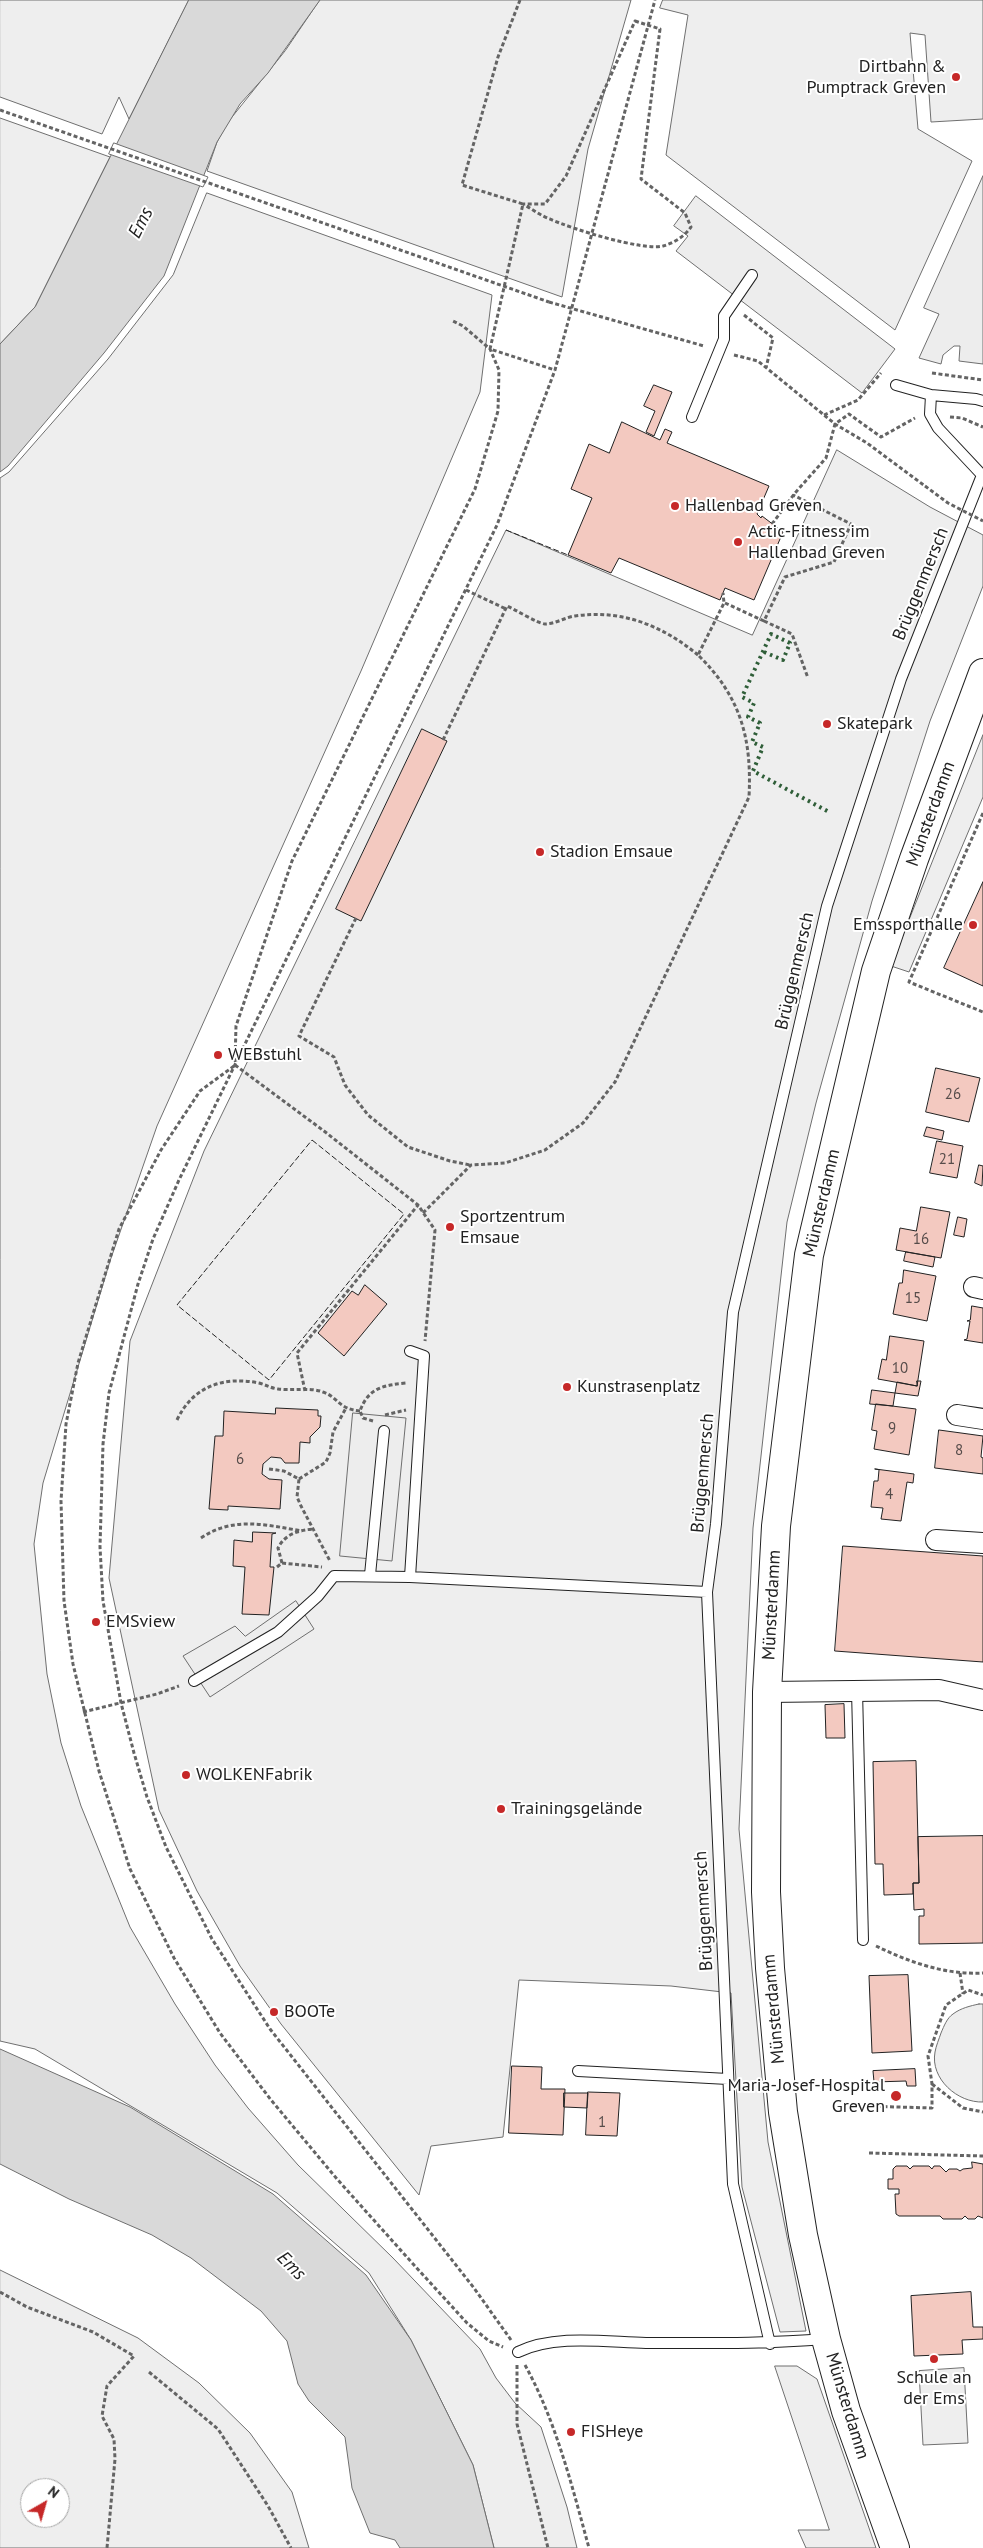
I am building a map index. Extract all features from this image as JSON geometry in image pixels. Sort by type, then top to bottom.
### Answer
[{"type":"main road","name":"Münsterdamm","points":[[895,2548],[846,2411],[826,2339],[803,2236],[783,2112],[766,1892],[767,1692],[776,1526],[809,1255],[876,972],[914,858],[983,674]]},
{"type":"street","points":[[957,1415],[983,1419]]},
{"type":"street","points":[[936,1540],[983,1543]]},
{"type":"street","points":[[767,1692],[938,1690],[983,1700]]},
{"type":"lane","points":[[692,417],[724,339],[724,316],[752,275]]},
{"type":"lane","points":[[896,384],[932,395],[976,398],[983,401]]},
{"type":"lane","points":[[930,414],[932,395]]},
{"type":"lane","name":"Brüggenmersch","points":[[770,2344],[733,2184],[707,1592],[716,1524],[732,1312],[827,906],[901,679],[982,475],[938,428],[930,414]]},
{"type":"lane","points":[[410,1351],[424,1356],[424,1378],[410,1577]]},
{"type":"lane","points":[[370,1576],[384,1431]]},
{"type":"lane","points":[[194,1681],[278,1632],[318,1596],[333,1572],[370,1576],[707,1592]]},
{"type":"lane","points":[[857,1690],[863,1940]]},
{"type":"lane","points":[[578,2071],[728,2079]]},
{"type":"lane","points":[[518,2352],[529,2346],[566,2342],[770,2344],[826,2339]]},
{"type":"path","points":[[520,0],[498,57],[462,185],[523,204],[550,219],[636,245],[662,246],[686,235],[691,227],[685,213],[641,179],[660,28],[635,21],[566,176],[545,204],[523,204]]},
{"type":"path","points":[[589,2548],[553,2430],[532,2377],[518,2352],[474,2288],[270,2029],[212,1939],[166,1847],[146,1797],[120,1704],[103,1601],[100,1547],[103,1444],[109,1393],[138,1284],[153,1239],[234,1065],[497,525],[555,370],[655,0]]},
{"type":"path","points":[[0,110],[549,302],[572,308]]},
{"type":"path","points":[[518,2352],[489,2341],[467,2323],[338,2179],[271,2100],[220,2033],[174,1958],[130,1869],[99,1771],[83,1712],[73,1664],[64,1600],[61,1501],[66,1424],[78,1363],[119,1229],[161,1150],[200,1091],[234,1065],[236,1026],[292,861],[475,489],[498,411],[499,370],[490,349],[523,204]]},
{"type":"path","points":[[745,315],[773,338],[766,368]]},
{"type":"path","points":[[451,320],[464,326],[490,349],[555,370]]},
{"type":"path","points":[[824,415],[858,400],[881,373]]},
{"type":"path","points":[[932,373],[983,380]]},
{"type":"path","points":[[772,524],[826,458],[835,424],[849,414],[881,438],[915,418],[930,414],[962,418],[983,427]]},
{"type":"path","points":[[835,424],[868,443],[948,503],[983,521]]},
{"type":"path","points":[[764,621],[785,577],[834,562],[851,524],[794,495]]},
{"type":"path","points":[[466,590],[506,609]]},
{"type":"path","points":[[698,655],[724,602],[723,593]]},
{"type":"path","points":[[724,602],[792,634],[808,678]]},
{"type":"path","points":[[356,918],[299,1036],[334,1057],[345,1085],[368,1115],[408,1147],[450,1161],[471,1165],[505,1163],[545,1150],[583,1123],[615,1082],[749,797],[750,768],[745,729],[732,701],[713,670],[680,640],[656,627],[626,616],[575,616],[545,624],[507,606],[443,740]]},
{"type":"path","points":[[983,813],[909,982],[983,1012]]},
{"type":"path","points":[[234,1065],[324,1131],[418,1205],[435,1230],[424,1356]]},
{"type":"path","points":[[423,1213],[471,1165]]},
{"type":"path","points":[[305,1390],[297,1353],[418,1205]]},
{"type":"path","points":[[422,1411],[405,1410],[369,1422],[363,1418],[360,1411],[364,1400],[374,1390],[384,1386],[414,1382],[424,1378]]},
{"type":"path","points":[[177,1420],[188,1401],[215,1383],[246,1381],[276,1389],[322,1392],[346,1408],[360,1411]]},
{"type":"path","points":[[299,1479],[326,1462],[330,1453],[333,1432],[346,1408]]},
{"type":"path","points":[[269,1469],[284,1471],[299,1479]]},
{"type":"path","points":[[299,1479],[298,1497],[333,1572]]},
{"type":"path","points":[[201,1538],[225,1526],[240,1523],[302,1530],[314,1529]]},
{"type":"path","points":[[282,1563],[278,1548],[280,1543],[288,1536],[302,1530]]},
{"type":"path","points":[[277,1566],[282,1563],[333,1572]]},
{"type":"path","points":[[83,1712],[120,1704],[194,1681]]},
{"type":"path","points":[[863,1940],[915,1963],[960,1973],[983,1973]]},
{"type":"path","points":[[960,1973],[963,1994]]},
{"type":"path","points":[[864,2106],[932,2108],[932,2084],[928,2056],[946,2005],[968,1990],[983,1995]]},
{"type":"path","points":[[932,2084],[963,2108],[983,2112]]},
{"type":"path","points":[[868,2153],[983,2156]]},
{"type":"path","points":[[0,2292],[27,2307],[93,2332],[134,2356],[107,2386],[102,2416],[114,2439],[115,2459],[107,2548]]},
{"type":"path","points":[[518,2352],[517,2424],[548,2548]]},
{"type":"path","points":[[149,2372],[218,2429],[268,2506],[291,2548]]},
{"type":"shaded area","points":[[0,0],[189,0],[129,119],[119,97],[102,134],[0,97]]},
{"type":"shaded area","points":[[320,0],[631,0],[588,149],[562,297],[207,171],[217,142],[228,122],[285,51]]},
{"type":"shaded area","points":[[663,0],[983,0],[983,119],[931,122],[925,35],[910,33],[918,129],[972,161],[895,330],[666,155],[688,15],[660,8]]},
{"type":"shaded area","points":[[0,118],[110,157],[35,307],[0,344]]},
{"type":"shaded area","points":[[983,176],[983,364],[959,361],[960,346],[954,346],[943,355],[941,364],[919,358],[939,314],[924,308]]},
{"type":"shaded area","points":[[207,193],[492,295],[480,392],[361,671],[157,1126],[110,1261],[43,1483],[34,1544],[47,1674],[61,1743],[81,1806],[130,1927],[175,2004],[215,2065],[248,2108],[298,2165],[393,2258],[480,2349],[496,2378],[515,2403],[541,2427],[567,2507],[577,2548],[494,2548],[473,2465],[411,2340],[369,2273],[277,2193],[35,2049],[0,2041],[0,478],[9,472],[108,359],[173,275]]},
{"type":"shaded area","points":[[696,196],[895,349],[862,393],[676,251],[688,236],[674,226]]},
{"type":"shaded area","name":"Sportzentrum Emsaue","points":[[837,450],[930,507],[983,535],[983,586],[930,721],[872,901],[816,1103],[787,1222],[753,1528],[739,1829],[768,2142],[806,2331],[780,2332],[742,2187],[731,1993],[671,1986],[519,1980],[503,2137],[431,2146],[419,2195],[281,2024],[240,1966],[197,1891],[159,1810],[109,1578],[130,1341],[204,1151],[506,530],[752,635]]},
{"type":"shaded area","points":[[983,735],[983,797],[909,972],[891,966]]},
{"type":"shaded area","points":[[353,1413],[406,1418],[392,1561],[340,1556]]},
{"type":"shaded area","points":[[296,1601],[314,1629],[210,1697],[183,1656],[235,1626],[245,1636]]},
{"type":"shaded area","points":[[983,2004],[983,2102],[964,2098],[948,2088],[941,2080],[935,2062],[937,2045],[949,2018],[962,2009]]},
{"type":"shaded area","points":[[0,2270],[138,2338],[199,2383],[250,2433],[292,2492],[309,2548],[0,2548]]},
{"type":"shaded area","points":[[775,2366],[797,2366],[817,2379],[876,2548],[806,2548],[798,2530],[829,2530]]},
{"type":"shaded area","points":[[964,2368],[968,2443],[923,2445],[919,2371]]},
{"type":"water","name":"Ems","points":[[189,0],[320,0],[268,73],[240,104],[217,142],[164,276],[104,353],[8,466],[0,472],[0,344],[35,307]]},
{"type":"water","name":"Ems","points":[[0,2049],[130,2107],[273,2194],[366,2275],[411,2340],[473,2465],[494,2548],[400,2548],[395,2540],[370,2533],[352,2488],[345,2437],[309,2401],[298,2384],[287,2341],[261,2311],[191,2258],[152,2235],[69,2199],[0,2164]]},
{"type":"pier","points":[[114,143],[208,177],[203,187],[109,154]]},
{"type":"building","points":[[654,385],[672,392],[654,436],[646,432],[655,411],[644,406]]},
{"type":"building","name":"Hallenbad Greven","points":[[622,422],[660,440],[665,429],[672,432],[667,443],[769,486],[757,514],[783,532],[754,600],[725,588],[720,600],[619,558],[611,573],[568,555],[592,498],[571,489],[589,444],[609,453]]},
{"type":"building","points":[[422,729],[447,741],[361,921],[336,909]]},
{"type":"building","name":"Emssporthalle","points":[[983,882],[983,986],[944,968]]},
{"type":"building","points":[[936,1068],[980,1078],[969,1122],[926,1112]]},
{"type":"building","points":[[927,1127],[944,1131],[942,1140],[924,1136]]},
{"type":"building","points":[[937,1141],[963,1146],[957,1178],[930,1173]]},
{"type":"building","points":[[979,1165],[983,1166],[982,1186],[975,1183]]},
{"type":"building","points":[[921,1207],[950,1212],[941,1258],[896,1250],[900,1228],[916,1231]]},
{"type":"building","points":[[958,1217],[967,1219],[964,1237],[954,1235]]},
{"type":"building","points":[[906,1252],[935,1257],[933,1267],[904,1261]]},
{"type":"building","points":[[904,1270],[936,1276],[927,1321],[893,1314],[899,1283],[902,1283]]},
{"type":"building","points":[[365,1285],[387,1304],[344,1356],[318,1333],[352,1291],[358,1295]]},
{"type":"building","points":[[972,1306],[983,1308],[983,1343],[964,1340],[967,1339],[970,1321],[967,1321],[970,1320]]},
{"type":"building","points":[[890,1336],[924,1341],[917,1386],[878,1379],[882,1359],[886,1360]]},
{"type":"building","points":[[917,1381],[921,1381],[918,1396],[895,1393],[897,1382],[917,1386]]},
{"type":"building","points":[[872,1390],[895,1393],[893,1406],[870,1404]]},
{"type":"building","points":[[876,1404],[916,1409],[909,1455],[874,1449],[877,1431],[872,1430]]},
{"type":"building","points":[[276,1408],[318,1410],[318,1416],[321,1416],[320,1427],[310,1437],[310,1443],[300,1442],[299,1463],[285,1463],[281,1458],[271,1457],[263,1464],[262,1474],[269,1479],[282,1480],[280,1509],[228,1506],[228,1510],[209,1509],[215,1436],[223,1436],[224,1411],[275,1414]]},
{"type":"building","points":[[939,1430],[983,1436],[981,1457],[983,1458],[983,1474],[935,1468]]},
{"type":"building","points":[[875,1469],[914,1474],[913,1483],[907,1482],[901,1521],[881,1519],[883,1508],[871,1507],[874,1481],[878,1481],[879,1470]]},
{"type":"building","points":[[253,1532],[276,1533],[272,1534],[270,1567],[274,1567],[269,1615],[242,1614],[245,1567],[233,1566],[234,1540],[252,1542]]},
{"type":"building","points":[[843,1546],[983,1556],[983,1662],[835,1651]]},
{"type":"building","points":[[844,1704],[845,1738],[826,1738],[825,1705]]},
{"type":"building","points":[[916,1761],[919,1883],[913,1883],[913,1894],[884,1895],[883,1864],[875,1864],[873,1762]]},
{"type":"building","points":[[983,1836],[983,1943],[919,1944],[919,1916],[924,1916],[924,1909],[914,1910],[913,1883],[919,1883],[918,1837]]},
{"type":"building","points":[[908,1975],[912,2051],[872,2053],[869,1976]]},
{"type":"building","points":[[512,2066],[542,2067],[541,2089],[565,2089],[563,2135],[509,2133]]},
{"type":"building","points":[[915,2069],[916,2086],[907,2086],[906,2081],[874,2082],[873,2071]]},
{"type":"building","points":[[588,2092],[620,2093],[617,2136],[586,2135]]},
{"type":"building","points":[[564,2093],[588,2093],[587,2108],[564,2107]]},
{"type":"building","points":[[972,2162],[983,2164],[983,2218],[978,2216],[975,2219],[968,2219],[965,2216],[962,2219],[943,2219],[940,2216],[899,2216],[896,2214],[895,2194],[899,2194],[899,2189],[888,2189],[888,2179],[893,2179],[893,2169],[896,2166],[907,2166],[910,2169],[913,2166],[929,2166],[932,2169],[934,2166],[940,2166],[946,2172],[949,2169],[960,2171],[972,2168]]},
{"type":"building","points":[[971,2292],[973,2327],[983,2327],[983,2339],[962,2340],[963,2354],[914,2356],[911,2296]]},
{"type":"hedge","points":[[764,652],[783,660],[790,643],[771,634],[742,697],[754,703],[748,717],[760,723],[752,742],[763,747],[753,771],[829,812]]},
{"type":"fence","points":[[506,530],[568,555]]},
{"type":"fence","points":[[312,1140],[404,1214],[269,1380],[177,1305],[312,1140]]},
{"type":"place","name":"Dirtbahn & Pumptrack Greven","points":[[956,77]]},
{"type":"place","name":"Hallenbad Greven","points":[[675,506]]},
{"type":"place","name":"Actic-Fitness im Hallenbad Greven","points":[[738,542]]},
{"type":"place","name":"Skatepark","points":[[827,724]]},
{"type":"place","name":"Stadion Emsaue","points":[[540,852]]},
{"type":"place","name":"Emssporthalle","points":[[973,925]]},
{"type":"place","name":"WEBstuhl","points":[[218,1055]]},
{"type":"place","name":"Sportzentrum Emsaue","points":[[450,1227]]},
{"type":"place","name":"Kunstrasenplatz","points":[[567,1387]]},
{"type":"place","name":"EMSview","points":[[96,1622]]},
{"type":"place","name":"WOLKENFabrik","points":[[186,1775]]},
{"type":"place","name":"Trainingsgelände","points":[[501,1809]]},
{"type":"place","name":"BOOTe","points":[[274,2012]]},
{"type":"place","name":"Maria-Josef-Hospital Greven","points":[[896,2096]]},
{"type":"place","name":"Schule an der Ems","points":[[934,2359]]},
{"type":"place","name":"FISHeye","points":[[571,2432]]}]
